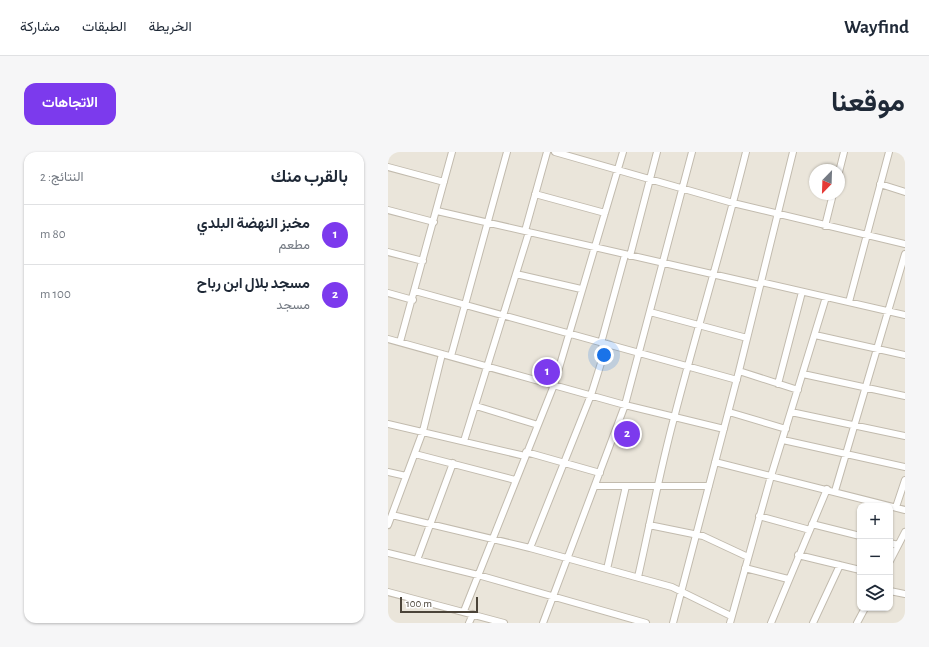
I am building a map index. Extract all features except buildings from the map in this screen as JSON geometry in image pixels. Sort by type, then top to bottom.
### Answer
[{"type":"street","points":[[400,342],[413,300],[452,152]]},
{"type":"street","points":[[451,356],[464,304],[507,152]]},
{"type":"street","points":[[464,441],[516,274],[547,152]]},
{"type":"street","points":[[555,152],[734,204],[905,244]]},
{"type":"street","points":[[464,611],[554,385],[581,288],[623,152]]},
{"type":"street","points":[[530,548],[591,395],[657,152]]},
{"type":"street","points":[[543,623],[625,405],[692,152]]},
{"type":"street","points":[[638,577],[650,526],[657,486],[674,417],[715,275],[746,152]]},
{"type":"street","points":[[841,164],[844,152]]},
{"type":"street","points":[[849,302],[889,152]]},
{"type":"street","points":[[673,623],[729,412],[791,153]]},
{"type":"street","points":[[388,167],[444,182]]},
{"type":"street","points":[[880,184],[905,192]]},
{"type":"street","points":[[536,194],[605,213]]},
{"type":"street","points":[[825,226],[832,200]]},
{"type":"street","points":[[388,210],[434,222]]},
{"type":"street","points":[[437,211],[715,275],[826,297],[905,315]]},
{"type":"street","points":[[388,252],[423,261]]},
{"type":"street","points":[[835,491],[905,254]]},
{"type":"street","points":[[516,274],[581,288]]},
{"type":"street","points":[[897,278],[905,280]]},
{"type":"street","points":[[415,291],[503,314],[737,380]]},
{"type":"street","points":[[778,384],[802,292]]},
{"type":"street","points":[[388,294],[413,300]]},
{"type":"street","points":[[730,623],[771,476],[826,297]]},
{"type":"street","points":[[650,312],[747,338]]},
{"type":"street","points":[[815,335],[905,355]]},
{"type":"street","points":[[388,339],[625,405],[724,429]]},
{"type":"street","points":[[388,525],[423,431],[442,354]]},
{"type":"street","points":[[739,371],[798,390]]},
{"type":"street","points":[[803,374],[905,396]]},
{"type":"street","points":[[476,406],[538,424]]},
{"type":"street","points":[[729,412],[786,429]]},
{"type":"street","points":[[791,412],[905,436]]},
{"type":"street","points":[[388,424],[526,454],[600,473]]},
{"type":"street","points":[[783,440],[905,467]]},
{"type":"street","points":[[415,454],[515,480]]},
{"type":"street","points":[[715,462],[835,491],[905,510]]},
{"type":"street","points":[[417,560],[453,463]]},
{"type":"street","points":[[388,472],[406,476]]},
{"type":"street","points":[[896,507],[905,480]]},
{"type":"street","points":[[595,486],[709,486]]},
{"type":"street","points":[[607,569],[626,486]]},
{"type":"street","points":[[771,623],[798,555],[827,489]]},
{"type":"street","points":[[392,515],[492,538],[638,577],[681,591],[731,616]]},
{"type":"street","points":[[760,516],[857,535]]},
{"type":"street","points":[[650,526],[697,534],[748,557]]},
{"type":"street","points":[[893,555],[905,532]]},
{"type":"street","points":[[893,544],[898,545]]},
{"type":"street","points":[[388,554],[478,574],[646,623]]},
{"type":"street","points":[[798,555],[857,569]]},
{"type":"street","points":[[813,623],[840,565]]},
{"type":"street","points":[[746,568],[788,579]]},
{"type":"street","points":[[388,592],[464,611],[504,623]]},
{"type":"street","points":[[893,592],[905,594]]},
{"type":"street","points":[[857,623],[863,611]]},
{"type":"street","points":[[469,623],[473,614]]},
{"type":"shaded area","points":[[388,152],[905,152],[905,623],[388,623]]},
{"type":"place","name":"مخبز النهضة البلدي","points":[[547,372]]},
{"type":"place","name":"مسجد بلال ابن رباح","points":[[627,434]]}]
